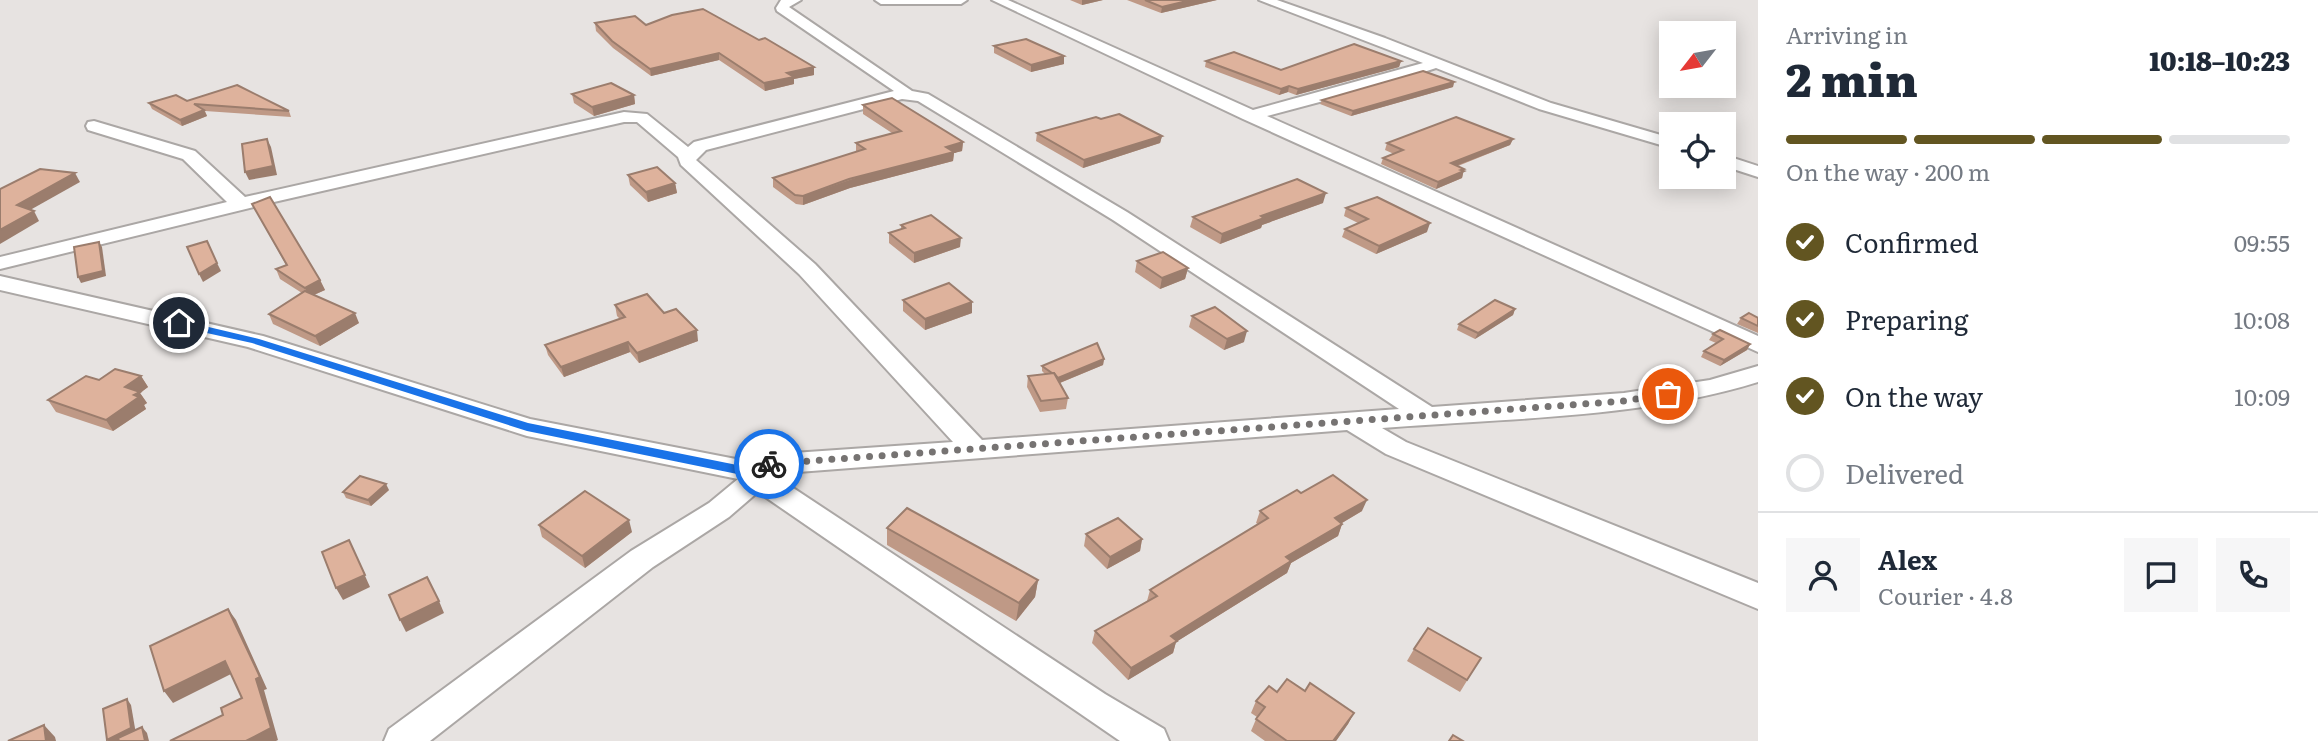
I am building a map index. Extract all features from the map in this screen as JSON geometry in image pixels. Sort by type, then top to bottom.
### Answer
[{"type":"street","points":[[795,0],[788,1],[782,8],[904,91],[902,94]]},
{"type":"street","points":[[881,0],[961,0]]},
{"type":"street","points":[[998,0],[1758,345]]},
{"type":"street","points":[[1265,0],[1545,106],[1659,139]]},
{"type":"street","points":[[1249,116],[1382,81],[1437,63]]},
{"type":"street","points":[[687,155],[699,146],[902,94],[922,97],[1120,216],[1426,415]]},
{"type":"street","points":[[0,263],[241,204],[624,117],[641,117],[687,155]]},
{"type":"street","points":[[94,126],[188,155],[241,204]]},
{"type":"street","points":[[1736,152],[1758,153]]},
{"type":"street","points":[[687,155],[687,161],[807,269],[974,448]]},
{"type":"street","points":[[1736,164],[1758,172]]},
{"type":"street","points":[[0,283],[255,341],[527,426],[752,475],[1093,705],[1151,741]]},
{"type":"street","points":[[402,741],[642,559],[727,504],[764,465],[1624,401],[1712,388],[1758,374]]},
{"type":"street","points":[[1351,421],[1396,448],[1758,596]]},
{"type":"building","points":[[1145,0],[1191,0],[1162,7]]},
{"type":"building","points":[[703,9],[759,40],[765,38],[814,67],[787,73],[794,77],[764,83],[719,53],[650,69],[612,41],[595,23],[635,16],[646,25],[672,15]]},
{"type":"building","points":[[1026,39],[1064,56],[1031,65],[994,46]]},
{"type":"building","points":[[1354,44],[1401,61],[1298,89],[1289,86],[1281,89],[1206,61],[1234,52],[1281,70]]},
{"type":"building","points":[[1423,71],[1454,82],[1353,111],[1322,100]]},
{"type":"building","points":[[611,83],[634,95],[592,107],[572,94]]},
{"type":"building","points":[[237,85],[289,111],[194,104],[204,110],[180,120],[149,103],[176,95],[187,101]]},
{"type":"building","points":[[892,98],[963,142],[946,147],[954,152],[849,179],[803,196],[795,195],[773,178],[865,149],[856,143],[901,131],[863,105]]},
{"type":"building","points":[[1119,114],[1162,136],[1084,160],[1037,133],[1096,117],[1101,119]]},
{"type":"building","points":[[1456,117],[1513,139],[1451,163],[1464,171],[1438,182],[1383,158],[1403,150],[1387,143]]},
{"type":"building","points":[[267,139],[273,166],[245,172],[242,144]]},
{"type":"building","points":[[657,167],[675,183],[646,192],[628,175]]},
{"type":"building","points":[[40,169],[75,173],[17,205],[34,211],[0,230],[0,189]]},
{"type":"building","points":[[1297,179],[1326,193],[1261,216],[1264,218],[1222,234],[1193,217]]},
{"type":"building","points":[[270,197],[320,280],[305,288],[276,269],[287,265],[252,204]]},
{"type":"building","points":[[1377,197],[1430,223],[1379,246],[1345,229],[1368,219],[1346,208]]},
{"type":"building","points":[[931,215],[961,238],[914,253],[889,233],[905,228],[901,225]]},
{"type":"building","points":[[207,241],[217,263],[199,274],[187,247]]},
{"type":"building","points":[[99,242],[103,271],[78,277],[74,247]]},
{"type":"building","points":[[1163,252],[1188,268],[1162,278],[1137,261]]},
{"type":"building","points":[[949,283],[972,302],[925,319],[903,300]]},
{"type":"building","points":[[305,291],[355,313],[315,336],[269,314]]},
{"type":"building","points":[[647,294],[664,313],[676,309],[697,330],[637,353],[628,342],[561,367],[545,345],[625,317],[615,305]]},
{"type":"building","points":[[1495,300],[1515,309],[1478,333],[1459,324]]},
{"type":"building","points":[[1215,307],[1247,331],[1227,339],[1192,316]]},
{"type":"building","points":[[1749,313],[1758,318],[1758,326],[1741,318]]},
{"type":"building","points":[[1720,330],[1750,344],[1724,360],[1704,351],[1723,339],[1713,334]]},
{"type":"building","points":[[1097,343],[1104,359],[1058,378],[1042,366]]},
{"type":"building","points":[[115,369],[141,376],[125,387],[140,392],[134,395],[139,397],[106,420],[48,400],[86,376],[99,380]]},
{"type":"building","points":[[1054,373],[1068,398],[1041,401],[1028,376]]},
{"type":"building","points":[[1333,475],[1367,500],[1335,518],[1342,524],[1286,557],[1291,561],[1171,636],[1177,641],[1131,668],[1095,631],[1157,596],[1150,590],[1268,518],[1260,511],[1297,490],[1301,493]]},
{"type":"building","points":[[360,476],[386,484],[368,500],[343,492]]},
{"type":"building","points":[[585,491],[629,520],[582,556],[539,525]]},
{"type":"building","points":[[907,508],[1038,580],[1019,603],[887,528]]},
{"type":"building","points":[[1118,518],[1142,539],[1110,557],[1086,534]]},
{"type":"building","points":[[349,540],[365,575],[336,588],[322,552]]},
{"type":"building","points":[[427,577],[439,601],[400,620],[389,595]]},
{"type":"building","points":[[228,609],[260,677],[256,679],[271,728],[246,741],[170,741],[223,715],[221,708],[242,698],[225,661],[164,691],[150,646]]},
{"type":"building","points":[[1428,628],[1481,658],[1467,680],[1414,649]]},
{"type":"building","points":[[1287,679],[1305,691],[1310,683],[1354,713],[1333,741],[1287,741],[1256,719],[1265,707],[1256,701],[1269,686],[1277,692]]},
{"type":"building","points":[[127,699],[131,728],[107,740],[103,709]]},
{"type":"building","points":[[44,725],[46,741],[8,741]]},
{"type":"building","points":[[142,727],[145,741],[119,741],[118,738]]},
{"type":"building","points":[[1453,735],[1463,741],[1449,741]]},
{"type":"way so far","points":[[769,464],[1624,401],[1668,394]]},
{"type":"route","points":[[179,323],[255,341],[527,426],[747,471],[769,464]]}]
